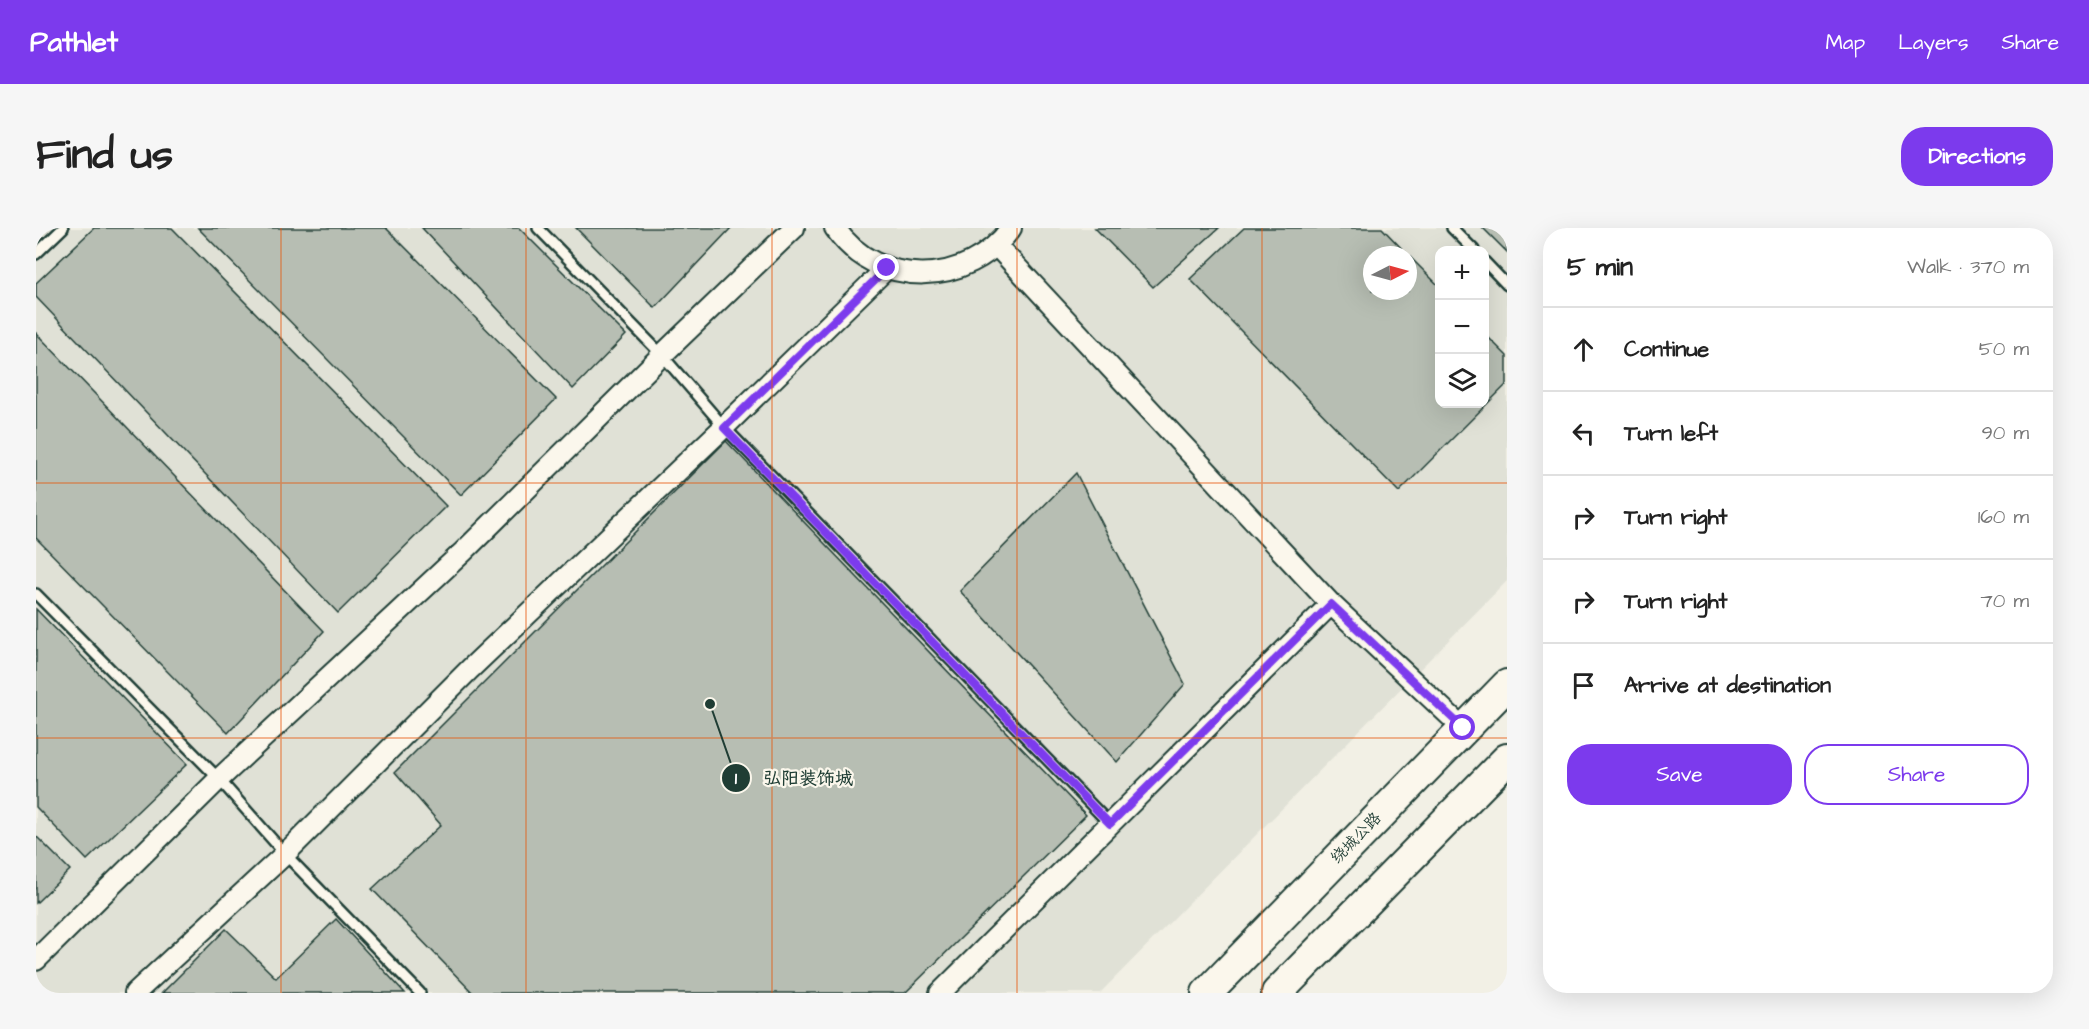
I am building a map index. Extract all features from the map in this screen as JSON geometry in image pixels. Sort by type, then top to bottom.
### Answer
[{"type":"main road","name":"绕城公路","points":[[1207,993],[1507,685]]},
{"type":"main road","points":[[1277,993],[1507,759]]},
{"type":"street","points":[[36,960],[219,779],[463,552],[794,228]]},
{"type":"street","points":[[835,228],[854,249],[887,268],[906,273],[925,274],[963,267],[996,245],[1011,228]]},
{"type":"street","points":[[996,245],[1331,604],[1463,728]]},
{"type":"street","points":[[135,993],[285,854],[470,669],[724,428],[887,268]]},
{"type":"street","points":[[940,993],[1331,604]]},
{"type":"lane","points":[[36,254],[63,228]]},
{"type":"lane","points":[[538,228],[662,355],[724,428],[1110,824]]},
{"type":"lane","points":[[1452,228],[1470,246]]},
{"type":"lane","points":[[1489,265],[1507,285]]},
{"type":"lane","points":[[36,594],[219,779],[285,854],[420,993]]},
{"type":"shaded area","points":[[36,228],[1507,228],[1507,581],[1100,993],[36,993]]},
{"type":"building","points":[[94,228],[172,228],[446,506],[338,613],[36,297],[36,283]]},
{"type":"building","points":[[198,228],[386,228],[556,399],[461,495]]},
{"type":"building","points":[[422,228],[519,228],[626,335],[573,389]]},
{"type":"building","points":[[576,228],[731,228],[655,308]]},
{"type":"building","points":[[1095,228],[1219,228],[1153,287]]},
{"type":"building","points":[[1244,228],[1382,228],[1400,246],[1363,246],[1363,300],[1417,300],[1417,264],[1435,282],[1435,408],[1483,408],[1399,492],[1190,279]]},
{"type":"building","points":[[1483,228],[1507,228],[1507,252]]},
{"type":"building","points":[[36,333],[324,631],[228,733],[36,538]]},
{"type":"building","points":[[1489,338],[1507,356],[1507,384],[1489,402]]},
{"type":"building","points":[[726,441],[1086,815],[905,993],[473,993],[372,889],[441,825],[395,772]]},
{"type":"building","points":[[1076,473],[1185,684],[1117,762],[960,591]]},
{"type":"building","points":[[36,609],[187,764],[87,860],[36,807]]},
{"type":"building","points":[[36,836],[70,870],[36,903]]},
{"type":"building","points":[[336,919],[405,993],[162,993],[226,929],[276,978]]},
{"type":"place","name":"弘阳装饰城","points":[[710,704]]},
{"type":"route","points":[[887,268],[724,428],[1110,824],[1331,604],[1463,728]]}]
